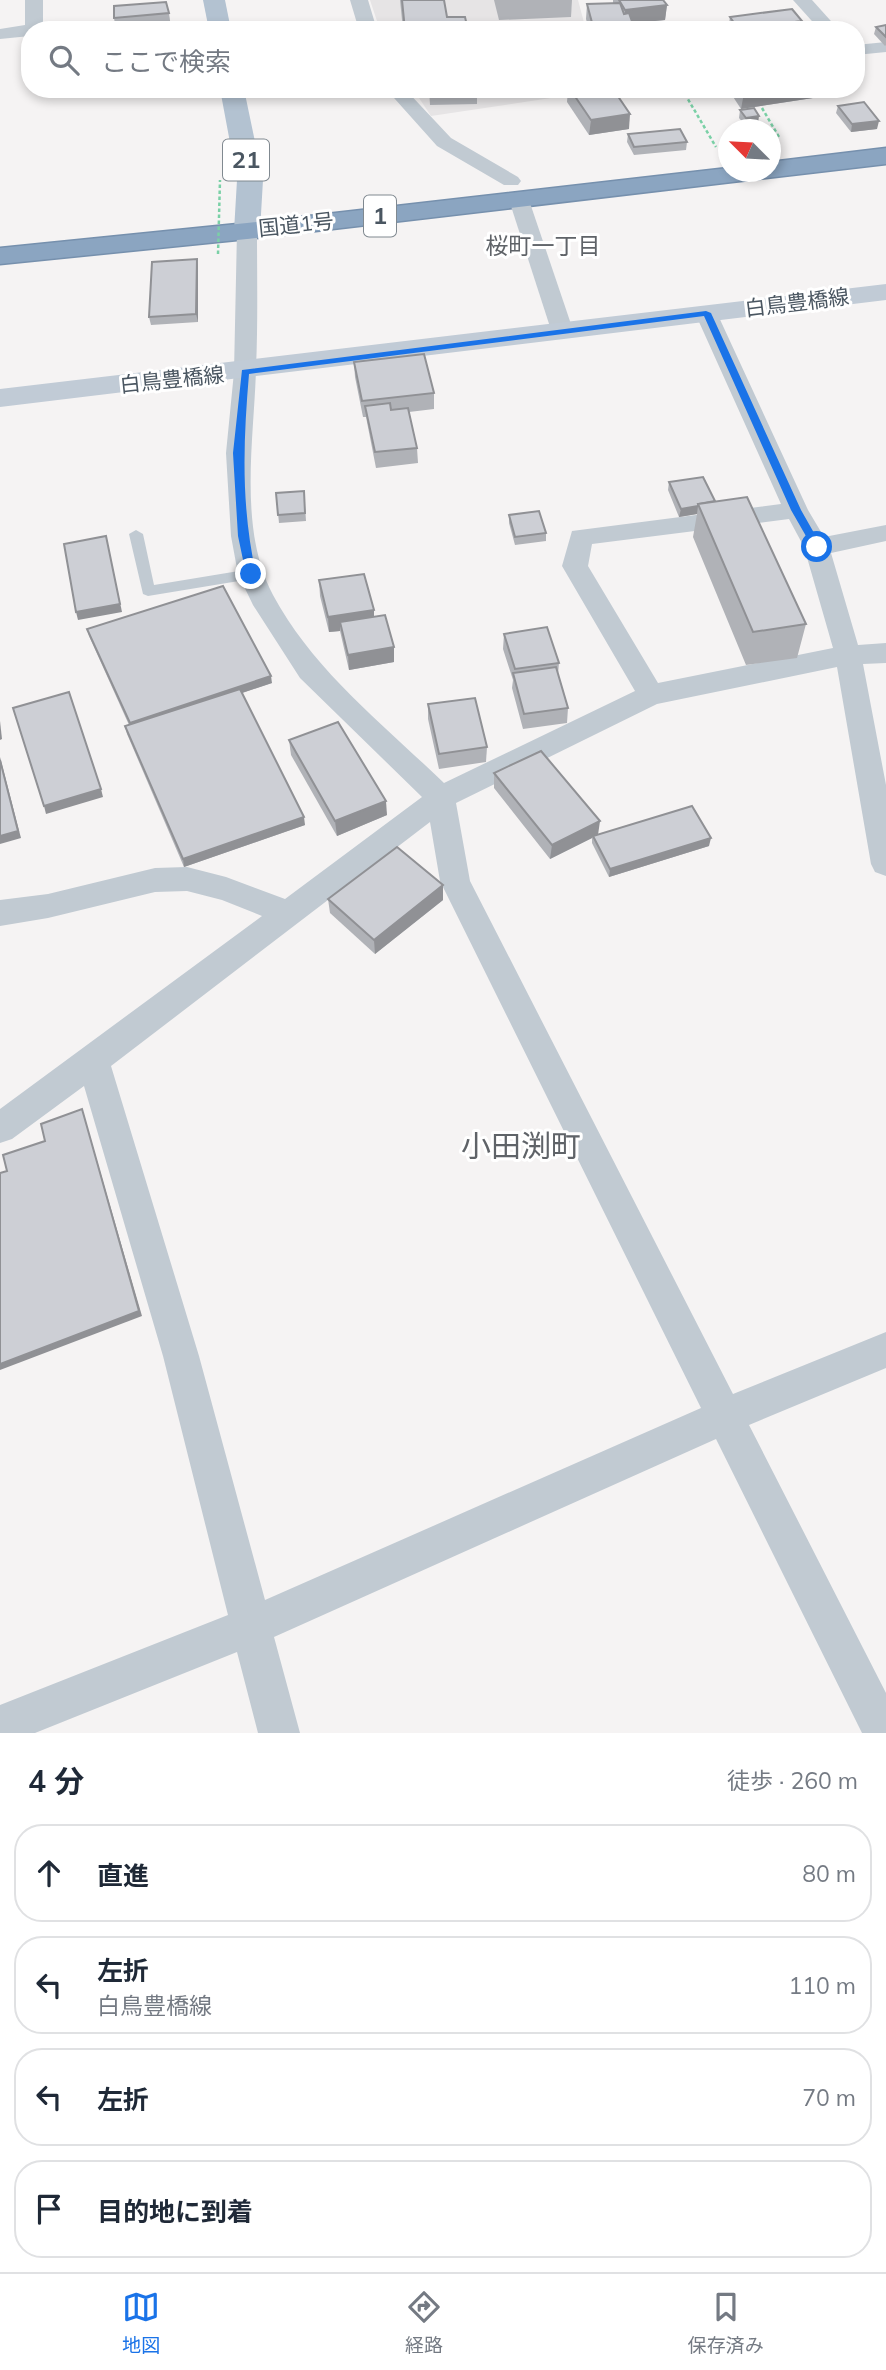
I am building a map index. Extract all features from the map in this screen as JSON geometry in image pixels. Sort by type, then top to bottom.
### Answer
[{"type":"highway","points":[[781,144],[886,139]]},
{"type":"highway","name":"国道1号","points":[[224,208],[249,218],[285,202],[515,191],[718,153]]},
{"type":"highway","points":[[781,169],[886,156]]},
{"type":"highway","name":"国道1号","points":[[0,256],[249,218],[515,191],[718,175]]},
{"type":"highway","points":[[13,230],[52,226]]},
{"type":"main road","points":[[214,0],[218,21]]},
{"type":"main road","name":"21","points":[[234,98],[250,180],[249,218]]},
{"type":"main road","name":"白鳥豊橋線","points":[[0,398],[245,372],[562,330],[886,292]]},
{"type":"street","points":[[34,0],[34,21]]},
{"type":"street","points":[[359,0],[365,21]]},
{"type":"street","points":[[802,0],[822,21]]},
{"type":"street","points":[[0,34],[21,32]]},
{"type":"street","points":[[865,49],[886,47]]},
{"type":"street","points":[[403,98],[444,142],[515,191],[562,330]]},
{"type":"street","points":[[249,218],[245,372],[238,453],[243,536],[251,574],[262,599],[310,671],[440,797],[456,881],[884,1733]]},
{"type":"street","points":[[706,313],[796,510],[817,547],[848,654],[886,864]]},
{"type":"street","points":[[651,695],[575,565],[581,537],[796,510]]},
{"type":"street","points":[[817,547],[886,533]]},
{"type":"street","points":[[0,1128],[93,1061],[440,797],[651,695],[848,654],[886,653]]},
{"type":"street","points":[[0,913],[48,906],[155,880],[187,879],[226,889],[286,912]]},
{"type":"street","points":[[93,1061],[181,1356],[279,1733]]},
{"type":"street","points":[[0,1726],[250,1627],[725,1416],[886,1350]]},
{"type":"lane","points":[[136,534],[148,591],[251,574]]},
{"type":"path","points":[[688,98],[718,146]]},
{"type":"path","points":[[762,108],[766,119]]},
{"type":"path","points":[[218,254],[220,180]]},
{"type":"shaded area","points":[[370,0],[578,0],[584,21],[377,21]]},
{"type":"shaded area","points":[[419,98],[551,98],[431,116]]},
{"type":"building","points":[[402,0],[444,0],[447,17],[465,17],[466,21],[404,21]]},
{"type":"building","points":[[619,0],[663,0],[667,5],[625,10]]},
{"type":"building","points":[[166,2],[169,13],[114,18],[114,6]]},
{"type":"building","points":[[620,3],[624,14],[629,13],[632,21],[592,21],[587,4]]},
{"type":"building","points":[[792,9],[802,21],[733,21],[730,17]]},
{"type":"building","points":[[886,25],[886,37],[876,27]]},
{"type":"building","points":[[576,98],[619,98],[630,114],[591,120]]},
{"type":"building","points":[[864,102],[879,121],[852,124],[838,106]]},
{"type":"building","points":[[754,108],[759,116],[746,118],[740,110]]},
{"type":"building","points":[[680,129],[687,142],[634,147],[628,134]]},
{"type":"building","points":[[197,259],[196,314],[149,317],[152,262]]},
{"type":"building","points":[[424,354],[434,393],[362,401],[354,362]]},
{"type":"building","points":[[390,403],[391,410],[408,408],[417,448],[375,452],[365,406]]},
{"type":"building","points":[[703,477],[715,501],[681,509],[669,482]]},
{"type":"building","points":[[304,491],[305,513],[278,515],[276,493]]},
{"type":"building","points":[[747,497],[806,624],[753,632],[698,504]]},
{"type":"building","points":[[539,511],[546,533],[515,537],[509,515]]},
{"type":"building","points":[[106,536],[120,604],[76,612],[64,544]]},
{"type":"building","points":[[364,574],[374,610],[328,617],[319,580]]},
{"type":"building","points":[[223,586],[271,676],[130,723],[87,629]]},
{"type":"building","points":[[385,615],[394,647],[348,655],[340,622]]},
{"type":"building","points":[[547,627],[559,663],[515,669],[504,634]]},
{"type":"building","points":[[556,667],[568,708],[524,714],[513,673]]},
{"type":"building","points":[[240,689],[304,817],[183,859],[125,726]]},
{"type":"building","points":[[69,692],[101,789],[44,806],[13,708]]},
{"type":"building","points":[[475,698],[487,747],[439,754],[428,704]]},
{"type":"building","points":[[338,722],[386,801],[335,821],[289,740]]},
{"type":"building","points":[[541,751],[600,821],[552,845],[494,773]]},
{"type":"building","points":[[0,760],[18,831],[0,836]]},
{"type":"building","points":[[692,806],[711,838],[610,869],[593,836]]},
{"type":"building","points":[[397,847],[443,885],[374,940],[328,899]]},
{"type":"building","points":[[82,1109],[139,1311],[0,1364],[0,1173],[7,1171],[3,1155],[45,1141],[41,1124]]},
{"type":"district","name":"桜町一丁目","points":[[543,246]]},
{"type":"district","name":"小田渕町","points":[[521,1147]]},
{"type":"route","points":[[251,574],[243,536],[238,453],[245,372],[706,313],[796,510],[817,547]]}]
